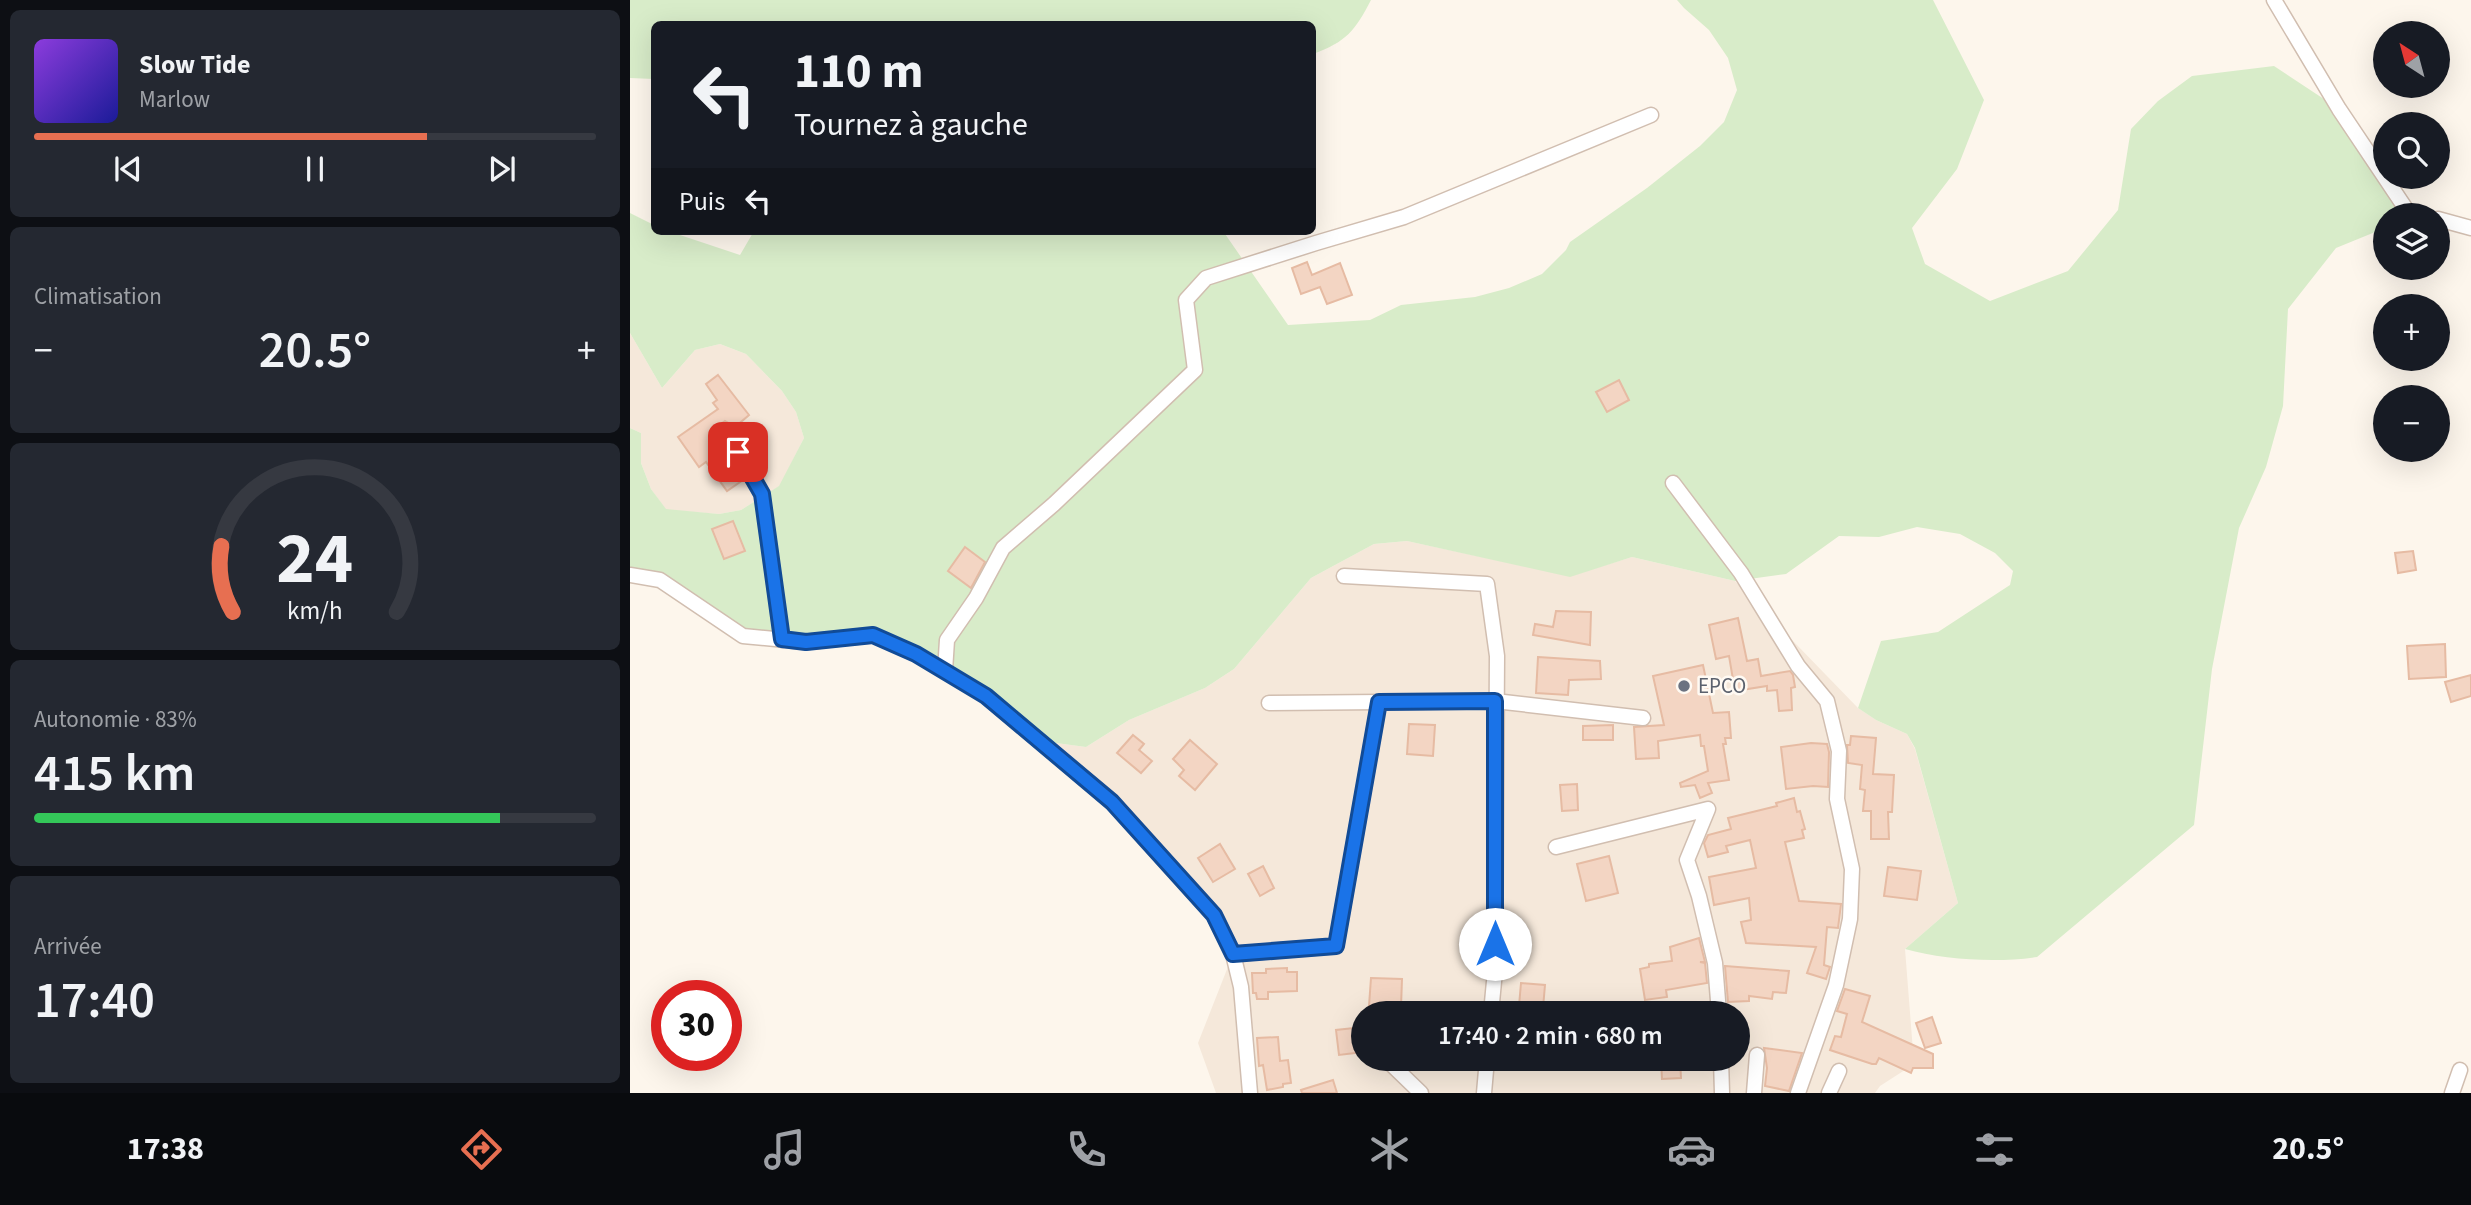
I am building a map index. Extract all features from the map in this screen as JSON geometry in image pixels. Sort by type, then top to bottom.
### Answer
[{"type":"street","points":[[2274,0],[2339,109],[2402,203]]},
{"type":"street","points":[[945,671],[947,640],[976,598],[1003,548],[1054,504],[1195,370],[1186,300],[1206,278],[1404,217],[1651,115]]},
{"type":"street","points":[[2450,222],[2471,228]]},
{"type":"street","points":[[726,431],[762,494],[782,639]]},
{"type":"street","points":[[1673,483],[1741,573],[1798,666],[1827,701],[1839,751],[1837,799],[1852,869],[1850,919],[1836,985],[1798,1093]]},
{"type":"street","points":[[630,575],[660,580],[743,636],[806,642],[873,635],[916,654],[986,696],[1112,802],[1214,915],[1233,954],[1241,987],[1250,1093]]},
{"type":"street","points":[[1345,576],[1487,584],[1497,656],[1495,971],[1492,1001]]},
{"type":"street","points":[[1269,703],[1495,701],[1643,718]]},
{"type":"street","points":[[1233,954],[1336,946],[1379,702]]},
{"type":"street","points":[[1556,847],[1708,809],[1687,860],[1699,896],[1715,963],[1718,1001]]},
{"type":"street","points":[[1754,1093],[1757,1055]]},
{"type":"street","points":[[2452,1093],[2460,1070]]},
{"type":"street","points":[[1398,1071],[1421,1093]]},
{"type":"street","points":[[1484,1093],[1486,1071]]},
{"type":"street","points":[[1721,1071],[1722,1093]]},
{"type":"street","points":[[1829,1093],[1839,1071]]},
{"type":"shaded area","points":[[630,333],[662,388],[695,350],[720,344],[746,354],[782,391],[796,412],[804,438],[780,486],[741,510],[719,514],[666,510],[651,489],[641,463],[641,433],[630,428]]},
{"type":"shaded area","points":[[1407,541],[1570,576],[1632,557],[1735,581],[1858,708],[1876,720],[1907,734],[1915,749],[1958,903],[1905,949],[1913,1051],[1908,1068],[1880,1086],[1875,1093],[1216,1093],[1198,1043],[1233,954],[1214,915],[1041,741],[1086,747],[1129,720],[1205,688],[1234,669],[1311,578],[1374,544]]},
{"type":"green space","points":[[630,0],[1371,0],[1360,20],[1342,40],[1316,53],[1316,21],[651,21],[651,79],[630,78]]},
{"type":"green space","points":[[1677,0],[1933,0],[1984,100],[1957,169],[1912,228],[1925,264],[1990,301],[2068,271],[2118,210],[2131,129],[2158,101],[2192,76],[2274,66],[2339,109],[2373,160],[2373,189],[2393,189],[2402,203],[2373,203],[2373,233],[2336,248],[2288,309],[2283,406],[2266,467],[2239,528],[2212,669],[2194,825],[2037,957],[1971,959],[1936,956],[1905,949],[1958,903],[1915,748],[1907,734],[1876,720],[1858,708],[1881,641],[1938,632],[2010,585],[2013,571],[1995,553],[1960,534],[1917,527],[1879,537],[1839,536],[1786,574],[1735,581],[1632,557],[1570,577],[1407,541],[1374,544],[1311,578],[1234,669],[1205,688],[1129,720],[1086,747],[1041,741],[986,696],[873,636],[743,636],[660,580],[630,575],[630,428],[641,433],[641,463],[651,489],[666,509],[719,514],[741,510],[779,486],[804,438],[796,412],[782,391],[746,354],[720,344],[695,350],[662,388],[630,333],[630,213],[651,224],[651,235],[680,235],[740,255],[752,235],[1226,235],[1288,325],[1370,320],[1401,305],[1475,297],[1509,288],[1542,274],[1566,250],[1570,242],[1647,188],[1700,146],[1724,122],[1737,90],[1728,58],[1709,30]]},
{"type":"building","points":[[1307,262],[1312,275],[1340,263],[1352,295],[1327,304],[1320,287],[1301,294],[1292,268]]},
{"type":"building","points":[[718,375],[749,415],[735,427],[725,421],[717,427],[718,436],[743,480],[727,491],[706,462],[699,467],[678,437],[718,409],[713,403],[717,400],[706,384]]},
{"type":"building","points":[[1619,380],[1629,400],[1607,412],[1596,392]]},
{"type":"building","points":[[733,521],[745,551],[724,559],[712,529]]},
{"type":"building","points":[[965,547],[985,562],[971,588],[948,571]]},
{"type":"building","points":[[2413,551],[2416,570],[2398,573],[2395,553]]},
{"type":"building","points":[[1556,611],[1591,612],[1590,645],[1533,635],[1535,624],[1553,627]]},
{"type":"building","points":[[1738,618],[1747,661],[1758,659],[1761,676],[1790,671],[1793,675],[1795,687],[1791,688],[1792,710],[1779,711],[1777,690],[1767,691],[1767,686],[1735,691],[1729,656],[1716,659],[1709,625]]},
{"type":"building","points":[[2445,644],[2446,677],[2409,679],[2407,646]]},
{"type":"building","points":[[1538,657],[1600,661],[1601,679],[1569,680],[1568,695],[1536,693]]},
{"type":"building","points":[[1703,665],[1713,713],[1729,712],[1731,738],[1725,738],[1726,744],[1723,744],[1729,780],[1708,783],[1712,793],[1700,798],[1695,785],[1681,787],[1680,783],[1708,771],[1700,735],[1658,741],[1659,758],[1636,759],[1634,727],[1664,725],[1653,676]]},
{"type":"building","points":[[2471,675],[2471,696],[2451,702],[2445,682]]},
{"type":"building","points":[[1409,724],[1435,725],[1433,756],[1407,754]]},
{"type":"building","points":[[1613,725],[1613,740],[1583,740],[1583,726]]},
{"type":"building","points":[[1133,735],[1144,744],[1139,750],[1152,761],[1141,773],[1117,753]]},
{"type":"building","points":[[1851,736],[1876,738],[1873,774],[1894,775],[1892,812],[1888,812],[1889,839],[1871,839],[1871,811],[1863,811],[1865,790],[1860,789],[1862,765],[1848,763],[1847,745],[1850,745]]},
{"type":"building","points":[[1190,740],[1217,764],[1195,790],[1179,776],[1184,770],[1173,759]]},
{"type":"building","points":[[1827,744],[1828,787],[1786,789],[1781,747]]},
{"type":"building","points":[[1577,784],[1578,810],[1562,811],[1560,785]]},
{"type":"building","points":[[1794,798],[1805,829],[1802,830],[1804,838],[1785,842],[1799,901],[1841,904],[1838,928],[1827,927],[1824,965],[1830,967],[1826,979],[1807,973],[1816,947],[1746,943],[1741,922],[1751,920],[1749,898],[1714,905],[1709,877],[1756,868],[1750,840],[1726,846],[1728,852],[1708,857],[1704,843],[1708,835],[1731,829],[1728,818],[1777,806],[1776,803]]},
{"type":"building","points":[[1220,844],[1235,869],[1213,882],[1198,858]]},
{"type":"building","points":[[1609,856],[1618,893],[1586,901],[1577,864]]},
{"type":"building","points":[[1263,866],[1274,888],[1260,896],[1248,874]]},
{"type":"building","points":[[1888,867],[1921,871],[1917,900],[1884,896]]},
{"type":"building","points":[[1699,938],[1705,962],[1700,962],[1705,963],[1707,983],[1666,990],[1667,997],[1645,1000],[1640,969],[1649,967],[1649,964],[1672,961],[1670,947]]},
{"type":"building","points":[[1725,966],[1789,971],[1786,993],[1773,992],[1772,999],[1749,996],[1749,1001],[1728,1001]]},
{"type":"building","points":[[1287,968],[1287,972],[1297,972],[1297,991],[1268,992],[1268,999],[1257,999],[1256,993],[1253,993],[1252,973]]},
{"type":"building","points":[[1371,978],[1402,979],[1401,1001],[1369,1001]]},
{"type":"building","points":[[1521,983],[1545,985],[1544,1001],[1519,1001]]},
{"type":"building","points":[[1845,989],[1870,996],[1862,1022],[1933,1054],[1933,1068],[1913,1068],[1911,1073],[1879,1058],[1876,1064],[1872,1064],[1830,1050],[1835,1036],[1841,1037],[1847,1014],[1837,1011]]},
{"type":"building","points":[[1932,1017],[1941,1043],[1925,1048],[1916,1023]]},
{"type":"building","points":[[1351,1028],[1351,1054],[1339,1055],[1336,1030]]},
{"type":"building","points":[[1278,1037],[1280,1061],[1288,1060],[1291,1083],[1267,1090],[1263,1065],[1259,1066],[1257,1038]]},
{"type":"building","points":[[1764,1048],[1802,1053],[1789,1091],[1765,1086],[1767,1068]]},
{"type":"building","points":[[1662,1071],[1681,1071],[1681,1078],[1662,1079]]},
{"type":"building","points":[[1333,1080],[1337,1093],[1302,1093],[1301,1090]]},
{"type":"place","name":"EPCO","points":[[1684,686]]},
{"type":"route","points":[[738,452],[762,494],[782,639],[806,642],[873,635],[916,654],[986,696],[1112,802],[1214,915],[1233,954],[1336,946],[1379,702],[1495,701],[1495,944]]}]
